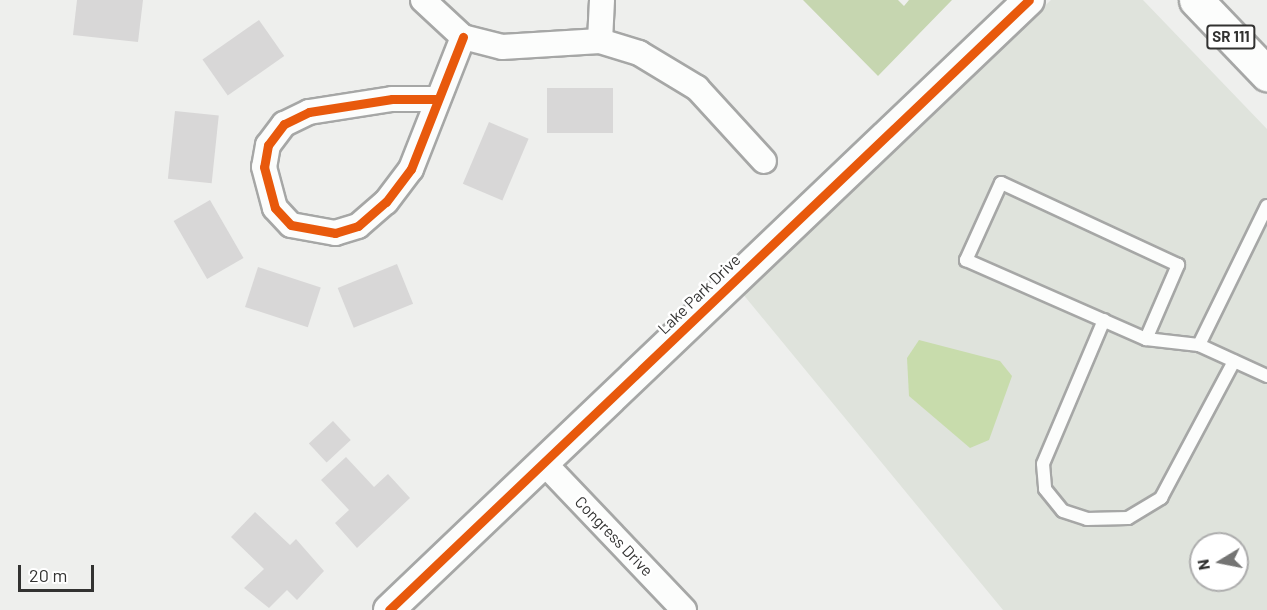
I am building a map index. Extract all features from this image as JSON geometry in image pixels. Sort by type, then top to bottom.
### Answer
[{"type":"main road","name":"SR 111","points":[[1196,0],[1267,74]]},
{"type":"street","points":[[423,0],[463,37],[502,47],[600,40],[639,53],[697,88],[764,161]]},
{"type":"street","points":[[600,40],[602,0]]},
{"type":"street","name":"Lake Park Drive","points":[[389,610],[1029,0]]},
{"type":"street","points":[[437,99],[392,99],[309,112],[285,124],[268,145],[264,167],[275,208],[291,225],[311,233],[358,226],[387,202],[411,169],[463,37]]},
{"type":"street","name":"Congress Drive","points":[[544,463],[684,610]]},
{"type":"lane","points":[[1146,339],[1178,265],[1001,183],[966,260],[1146,339],[1199,345],[1267,376]]},
{"type":"lane","points":[[1199,345],[1267,206]]},
{"type":"lane","points":[[1104,320],[1043,464],[1045,489],[1063,511],[1087,519],[1128,518],[1161,498],[1234,361]]},
{"type":"shaded area","points":[[803,0],[898,0],[904,6],[909,0],[952,0],[878,76]]},
{"type":"shaded area","points":[[1051,0],[1143,0],[1267,129],[1267,610],[1003,610],[742,293]]},
{"type":"shaded area","points":[[919,340],[1000,361],[1012,376],[989,440],[970,448],[909,396],[907,358]]},
{"type":"building","points":[[77,0],[143,0],[138,42],[73,35]]},
{"type":"building","points":[[259,20],[284,56],[228,96],[202,60]]},
{"type":"building","points":[[547,88],[613,88],[613,133],[547,133]]},
{"type":"building","points":[[175,111],[219,116],[212,183],[168,179]]},
{"type":"building","points":[[489,122],[529,139],[502,200],[463,184]]},
{"type":"building","points":[[210,200],[244,258],[207,279],[174,221]]},
{"type":"building","points":[[397,264],[413,304],[354,328],[338,288]]},
{"type":"building","points":[[258,267],[321,287],[308,327],[245,307]]},
{"type":"building","points":[[333,421],[351,440],[327,463],[309,444]]},
{"type":"building","points":[[346,457],[374,487],[388,474],[410,498],[357,548],[335,523],[349,510],[321,480]]},
{"type":"building","points":[[255,512],[290,545],[296,539],[324,571],[297,600],[287,590],[269,608],[244,588],[264,569],[231,537]]},
{"type":"cycle path","points":[[389,610],[1029,0]]},
{"type":"cycle path","points":[[437,99],[392,99],[309,112],[284,124],[268,145],[264,167],[275,208],[291,225],[335,233],[358,226],[386,202],[411,169],[463,37]]}]
